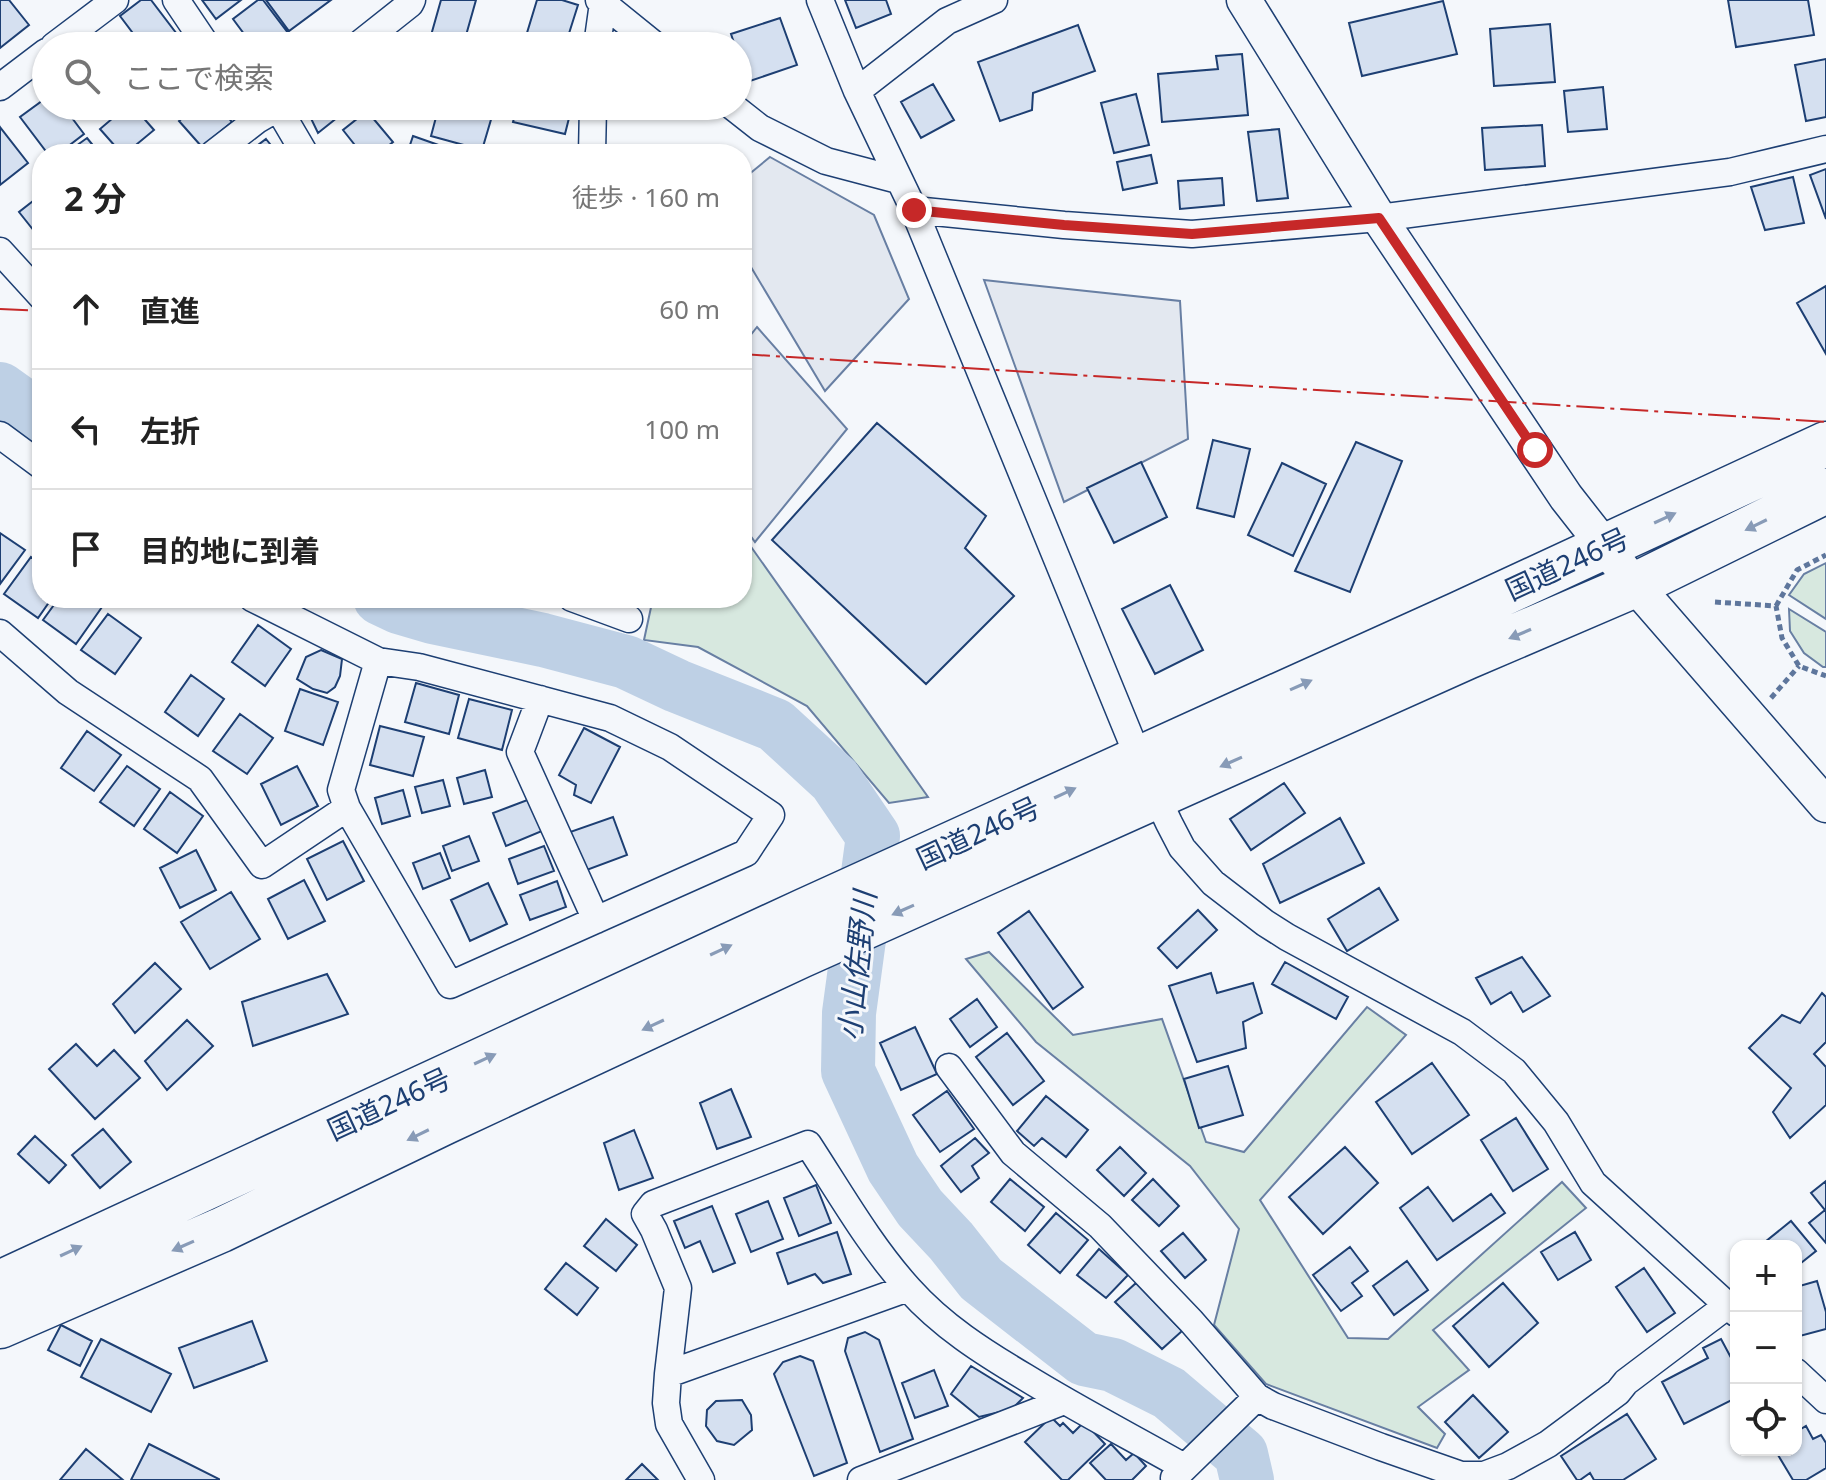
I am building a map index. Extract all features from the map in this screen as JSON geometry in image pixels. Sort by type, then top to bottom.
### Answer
[{"type":"highway","name":"国道246号","points":[[0,1326],[221,1230],[800,956],[972,858],[1148,777],[1459,614],[1826,444]]},
{"type":"highway","name":"国道246号","points":[[1148,777],[1467,657],[1635,585],[1826,491]]},
{"type":"highway","name":"国道246号","points":[[0,1283],[804,911],[972,858]]},
{"type":"street","points":[[73,32],[115,0]]},
{"type":"street","points":[[176,0],[198,32]]},
{"type":"street","points":[[375,32],[412,0]]},
{"type":"street","points":[[820,0],[857,91],[914,210],[1148,777],[1182,848],[1213,883],[1287,937],[1462,1032],[1514,1071],[1556,1122],[1593,1183],[1730,1307]]},
{"type":"street","points":[[857,91],[947,21],[994,0]]},
{"type":"street","points":[[1244,0],[1379,218],[1566,497],[1635,585],[1826,805]]},
{"type":"street","points":[[598,32],[601,2]]},
{"type":"street","points":[[601,2],[638,32]]},
{"type":"street","points":[[0,87],[32,63]]},
{"type":"street","points":[[225,144],[254,120]]},
{"type":"street","points":[[275,120],[296,144]]},
{"type":"street","points":[[592,144],[593,120]]},
{"type":"street","points":[[750,120],[826,161],[898,180]]},
{"type":"street","points":[[914,210],[1192,234],[1379,218],[1730,172],[1826,149]]},
{"type":"street","points":[[0,251],[32,283]]},
{"type":"street","points":[[0,435],[32,459]]},
{"type":"street","points":[[272,608],[378,661],[419,667],[610,718],[670,747],[771,815],[746,853],[450,985],[347,808],[341,790],[378,661]]},
{"type":"street","points":[[599,608],[629,619]]},
{"type":"street","points":[[0,633],[68,692],[200,779],[262,865],[347,808]]},
{"type":"street","points":[[540,699],[520,752],[596,920]]},
{"type":"street","points":[[949,1067],[1013,1153],[1100,1226],[1191,1321],[1253,1402],[1273,1406],[1461,1475],[1484,1475],[1548,1444],[1618,1392],[1626,1382],[1730,1310]]},
{"type":"street","points":[[701,1480],[669,1424],[666,1403],[678,1288],[645,1214],[653,1204],[808,1144],[866,1234],[908,1288],[956,1334],[1064,1401],[1184,1467],[1253,1402]]},
{"type":"street","points":[[668,1374],[908,1288]]},
{"type":"street","points":[[861,1480],[1064,1401]]},
{"type":"path","points":[[1826,555],[1797,570],[1776,606],[1782,638],[1799,666],[1826,676]]},
{"type":"path","points":[[1715,602],[1776,606]]},
{"type":"path","points":[[1767,704],[1799,666]]},
{"type":"shaded area","points":[[770,157],[874,215],[909,299],[825,391],[752,269],[752,172]]},
{"type":"shaded area","points":[[984,280],[1180,301],[1188,439],[1064,502]]},
{"type":"shaded area","points":[[757,327],[847,429],[755,542],[752,538],[752,333]]},
{"type":"shaded area","points":[[752,548],[928,797],[889,803],[807,706],[698,647],[644,640],[651,608],[752,608]]},
{"type":"shaded area","points":[[1826,563],[1826,619],[1789,595],[1804,574]]},
{"type":"shaded area","points":[[1789,609],[1826,632],[1826,667],[1804,653],[1790,631]]},
{"type":"shaded area","points":[[989,952],[1073,1035],[1162,1019],[1206,1142],[1244,1152],[1367,1007],[1406,1035],[1260,1200],[1348,1338],[1388,1339],[1562,1182],[1586,1208],[1433,1330],[1469,1370],[1418,1407],[1445,1434],[1437,1448],[1266,1384],[1214,1325],[1239,1229],[1190,1166],[1036,1042],[966,959]]},
{"type":"building","points":[[0,0],[9,0],[29,25],[0,48]]},
{"type":"building","points":[[141,0],[151,0],[175,32],[132,32],[120,16]]},
{"type":"building","points":[[202,0],[241,0],[216,19]]},
{"type":"building","points":[[258,0],[263,0],[287,32],[243,32],[233,19]]},
{"type":"building","points":[[266,0],[331,0],[289,31]]},
{"type":"building","points":[[441,0],[476,0],[467,32],[432,32]]},
{"type":"building","points":[[537,0],[562,0],[578,5],[569,32],[527,32]]},
{"type":"building","points":[[845,0],[886,0],[891,14],[856,28]]},
{"type":"building","points":[[1728,0],[1808,0],[1814,35],[1736,47]]},
{"type":"building","points":[[1443,1],[1457,54],[1362,76],[1349,23]]},
{"type":"building","points":[[780,18],[797,65],[752,80],[752,32],[737,32]]},
{"type":"building","points":[[1550,24],[1555,82],[1494,86],[1490,29]]},
{"type":"building","points":[[1078,25],[1095,71],[1033,93],[1032,110],[1000,121],[978,62]]},
{"type":"building","points":[[1242,54],[1248,115],[1162,122],[1158,74],[1218,69],[1216,56]]},
{"type":"building","points":[[1826,59],[1826,117],[1806,121],[1795,65]]},
{"type":"building","points":[[933,84],[954,120],[921,138],[901,102]]},
{"type":"building","points":[[1603,87],[1607,129],[1568,132],[1564,91]]},
{"type":"building","points":[[1136,94],[1149,145],[1114,153],[1101,103]]},
{"type":"building","points":[[32,108],[32,120],[74,120],[84,134],[71,144],[40,144],[20,117]]},
{"type":"building","points":[[111,120],[145,120],[154,130],[137,144],[113,144],[100,129]]},
{"type":"building","points":[[312,120],[334,120],[318,133]]},
{"type":"building","points":[[356,120],[375,120],[393,142],[354,144],[343,130]]},
{"type":"building","points":[[435,120],[491,120],[484,144],[460,144],[431,136]]},
{"type":"building","points":[[514,120],[568,120],[565,134]]},
{"type":"building","points":[[179,121],[232,122],[206,144],[199,144]]},
{"type":"building","points":[[1542,125],[1545,166],[1485,170],[1482,128]]},
{"type":"building","points":[[0,127],[28,163],[0,185]]},
{"type":"building","points":[[1279,129],[1288,198],[1257,201],[1248,132]]},
{"type":"building","points":[[413,136],[436,144],[410,144]]},
{"type":"building","points":[[1151,155],[1157,183],[1123,190],[1117,162]]},
{"type":"building","points":[[1826,169],[1826,219],[1810,175]]},
{"type":"building","points":[[1793,177],[1804,223],[1765,230],[1751,187]]},
{"type":"building","points":[[1222,178],[1224,205],[1180,209],[1178,181]]},
{"type":"building","points":[[32,202],[32,228],[19,212]]},
{"type":"building","points":[[1826,286],[1826,354],[1797,303]]},
{"type":"building","points":[[877,423],[986,516],[965,548],[1014,596],[926,684],[772,540]]},
{"type":"building","points":[[1213,440],[1250,449],[1234,517],[1197,508]]},
{"type":"building","points":[[1356,442],[1402,461],[1350,592],[1295,571]]},
{"type":"building","points":[[1141,462],[1167,517],[1114,543],[1087,488]]},
{"type":"building","points":[[1282,463],[1326,484],[1293,556],[1248,535]]},
{"type":"building","points":[[0,533],[25,550],[0,584]]},
{"type":"building","points":[[32,558],[32,608],[45,608],[38,618],[4,594]]},
{"type":"building","points":[[1170,585],[1203,650],[1155,674],[1122,609]]},
{"type":"building","points":[[52,608],[101,608],[76,644],[43,620]]},
{"type":"building","points":[[108,614],[141,638],[115,674],[81,650]]},
{"type":"building","points":[[258,625],[291,649],[265,686],[232,662]]},
{"type":"building","points":[[321,650],[342,659],[340,676],[335,687],[327,693],[297,679],[306,657]]},
{"type":"building","points":[[191,675],[224,699],[198,736],[165,712]]},
{"type":"building","points":[[416,683],[459,695],[449,734],[405,722]]},
{"type":"building","points":[[300,689],[338,702],[323,745],[285,731]]},
{"type":"building","points":[[469,699],[512,710],[502,750],[458,738]]},
{"type":"building","points":[[240,714],[273,738],[247,774],[213,751]]},
{"type":"building","points":[[380,726],[424,737],[413,776],[370,765]]},
{"type":"building","points":[[584,728],[620,747],[591,803],[574,795],[576,785],[559,775]]},
{"type":"building","points":[[87,731],[121,755],[94,791],[61,768]]},
{"type":"building","points":[[127,766],[160,789],[134,826],[100,802]]},
{"type":"building","points":[[297,766],[318,806],[281,825],[261,784]]},
{"type":"building","points":[[485,770],[492,797],[464,804],[457,778]]},
{"type":"building","points":[[443,780],[450,806],[422,813],[415,787]]},
{"type":"building","points":[[1284,783],[1305,813],[1251,850],[1230,819]]},
{"type":"building","points":[[403,790],[410,816],[382,824],[375,798]]},
{"type":"building","points":[[170,792],[203,816],[177,853],[144,829]]},
{"type":"building","points":[[530,799],[542,831],[506,846],[493,813]]},
{"type":"building","points":[[613,817],[627,855],[584,871],[570,832]]},
{"type":"building","points":[[1340,818],[1364,863],[1280,903],[1263,864]]},
{"type":"building","points":[[469,836],[479,861],[452,871],[443,846]]},
{"type":"building","points":[[343,841],[364,881],[327,900],[307,859]]},
{"type":"building","points":[[544,846],[554,871],[518,884],[509,859]]},
{"type":"building","points":[[196,850],[216,890],[180,908],[160,868]]},
{"type":"building","points":[[440,853],[450,878],[423,889],[413,863]]},
{"type":"building","points":[[304,880],[325,921],[288,939],[268,899]]},
{"type":"building","points":[[557,881],[566,907],[530,920],[520,895]]},
{"type":"building","points":[[488,883],[507,924],[470,941],[451,900]]},
{"type":"building","points":[[1379,888],[1398,920],[1347,951],[1328,919]]},
{"type":"building","points":[[231,892],[260,939],[210,969],[181,922]]},
{"type":"building","points":[[1198,910],[1217,930],[1177,968],[1158,948]]},
{"type":"building","points":[[1029,911],[1083,987],[1053,1009],[998,933]]},
{"type":"building","points":[[1522,957],[1550,996],[1523,1012],[1511,992],[1491,1004],[1476,978]]},
{"type":"building","points":[[1285,962],[1348,997],[1336,1019],[1272,984]]},
{"type":"building","points":[[155,963],[181,989],[135,1033],[113,1004]]},
{"type":"building","points":[[1211,973],[1217,993],[1253,983],[1262,1013],[1243,1022],[1246,1048],[1197,1062],[1169,986]]},
{"type":"building","points":[[327,974],[348,1014],[253,1046],[242,1002]]},
{"type":"building","points":[[1822,993],[1826,997],[1826,1042],[1814,1054],[1826,1067],[1826,1105],[1790,1138],[1773,1112],[1791,1088],[1749,1048],[1782,1015],[1800,1023]]},
{"type":"building","points":[[977,999],[997,1027],[970,1047],[950,1019]]},
{"type":"building","points":[[187,1020],[213,1046],[167,1090],[145,1061]]},
{"type":"building","points":[[915,1027],[937,1074],[901,1090],[880,1043]]},
{"type":"building","points":[[1007,1033],[1044,1081],[1013,1105],[976,1057]]},
{"type":"building","points":[[76,1044],[97,1066],[114,1050],[140,1078],[95,1119],[49,1069]]},
{"type":"building","points":[[1432,1063],[1469,1115],[1412,1154],[1376,1102]]},
{"type":"building","points":[[1228,1066],[1243,1115],[1199,1128],[1184,1079]]},
{"type":"building","points":[[731,1089],[751,1137],[717,1149],[700,1103]]},
{"type":"building","points":[[947,1091],[974,1129],[940,1152],[913,1115]]},
{"type":"building","points":[[1046,1096],[1088,1130],[1066,1157],[1042,1138],[1034,1146],[1017,1131]]},
{"type":"building","points":[[1516,1118],[1548,1169],[1513,1191],[1481,1140]]},
{"type":"building","points":[[103,1129],[131,1162],[100,1188],[72,1155]]},
{"type":"building","points":[[634,1130],[653,1178],[619,1190],[604,1143]]},
{"type":"building","points":[[35,1136],[66,1165],[49,1183],[18,1154]]},
{"type":"building","points":[[975,1138],[989,1153],[972,1166],[979,1178],[961,1192],[941,1166]]},
{"type":"building","points":[[1120,1147],[1146,1173],[1124,1196],[1097,1170]]},
{"type":"building","points":[[1345,1147],[1378,1183],[1323,1234],[1289,1197]]},
{"type":"building","points":[[1010,1179],[1044,1207],[1025,1231],[991,1202]]},
{"type":"building","points":[[1153,1179],[1179,1206],[1159,1226],[1132,1200]]},
{"type":"building","points":[[1826,1181],[1826,1243],[1809,1223],[1825,1210],[1811,1193]]},
{"type":"building","points":[[816,1185],[831,1223],[799,1236],[784,1198]]},
{"type":"building","points":[[1428,1187],[1453,1221],[1491,1194],[1505,1213],[1437,1260],[1400,1208]]},
{"type":"building","points":[[768,1201],[783,1239],[751,1252],[736,1214]]},
{"type":"building","points":[[712,1206],[735,1263],[713,1272],[700,1241],[685,1248],[674,1221]]},
{"type":"building","points":[[1056,1213],[1088,1240],[1060,1273],[1028,1245]]},
{"type":"building","points":[[606,1219],[637,1245],[616,1271],[584,1246]]},
{"type":"building","points":[[1791,1221],[1816,1251],[1802,1262],[1802,1240],[1767,1240]]},
{"type":"building","points":[[837,1232],[851,1274],[823,1283],[815,1274],[788,1284],[777,1253]]},
{"type":"building","points":[[1575,1232],[1591,1260],[1558,1280],[1541,1252]]},
{"type":"building","points":[[1183,1233],[1206,1260],[1185,1278],[1161,1251]]},
{"type":"building","points":[[1350,1247],[1368,1271],[1352,1283],[1362,1296],[1341,1311],[1313,1275]]},
{"type":"building","points":[[1099,1249],[1128,1275],[1106,1298],[1077,1275]]},
{"type":"building","points":[[1407,1261],[1428,1290],[1394,1315],[1373,1286]]},
{"type":"building","points":[[566,1263],[598,1288],[577,1315],[545,1289]]},
{"type":"building","points":[[1644,1268],[1675,1313],[1647,1332],[1616,1287]]},
{"type":"building","points":[[1817,1281],[1826,1312],[1826,1329],[1802,1335],[1802,1312],[1802,1285]]},
{"type":"building","points":[[1136,1283],[1182,1331],[1162,1349],[1115,1302]]},
{"type":"building","points":[[1503,1283],[1538,1323],[1489,1367],[1453,1326]]},
{"type":"building","points":[[252,1321],[267,1361],[194,1388],[179,1348]]},
{"type":"building","points":[[61,1325],[92,1341],[80,1366],[48,1350]]},
{"type":"building","points":[[865,1332],[879,1340],[913,1439],[880,1452],[845,1351],[848,1338]]},
{"type":"building","points":[[101,1339],[171,1374],[151,1412],[81,1377]]},
{"type":"building","points":[[1721,1339],[1730,1356],[1730,1401],[1684,1424],[1662,1382],[1708,1358],[1703,1348]]},
{"type":"building","points":[[800,1356],[813,1361],[847,1463],[814,1476],[774,1374],[783,1362]]},
{"type":"building","points":[[971,1366],[1023,1398],[1012,1409],[979,1417],[951,1394]]},
{"type":"building","points":[[934,1370],[948,1406],[915,1418],[902,1383]]},
{"type":"building","points":[[1473,1395],[1508,1432],[1479,1458],[1445,1422]]},
{"type":"building","points":[[742,1400],[751,1415],[752,1430],[734,1445],[717,1441],[706,1426],[707,1410],[716,1401]]},
{"type":"building","points":[[1627,1414],[1656,1459],[1623,1480],[1594,1480],[1590,1473],[1577,1480],[1561,1456]]},
{"type":"building","points":[[1051,1417],[1073,1433],[1084,1422],[1105,1444],[1068,1480],[1062,1480],[1025,1442]]},
{"type":"building","points":[[1806,1426],[1813,1439],[1821,1435],[1826,1443],[1826,1468],[1806,1480],[1793,1480],[1779,1456],[1802,1456],[1802,1428]]},
{"type":"building","points":[[149,1444],[219,1479],[219,1480],[131,1480]]},
{"type":"building","points":[[1111,1444],[1126,1460],[1134,1453],[1146,1466],[1132,1480],[1106,1480],[1090,1463]]},
{"type":"building","points":[[86,1449],[123,1480],[60,1480]]},
{"type":"building","points":[[642,1464],[658,1480],[626,1480]]},
{"type":"waterway","name":"小山佐野川","points":[[0,389],[32,412]]},
{"type":"waterway","name":"小山佐野川","points":[[402,608],[626,662],[775,725],[835,780],[873,836],[849,1013],[848,1071],[893,1168],[920,1208],[981,1279],[1084,1359],[1113,1365],[1169,1393],[1241,1454],[1247,1480]]},
{"type":"power","points":[[0,309],[32,311]]},
{"type":"power","points":[[752,355],[1826,422]]},
{"type":"route","points":[[914,210],[1192,234],[1379,218],[1535,450]]}]
